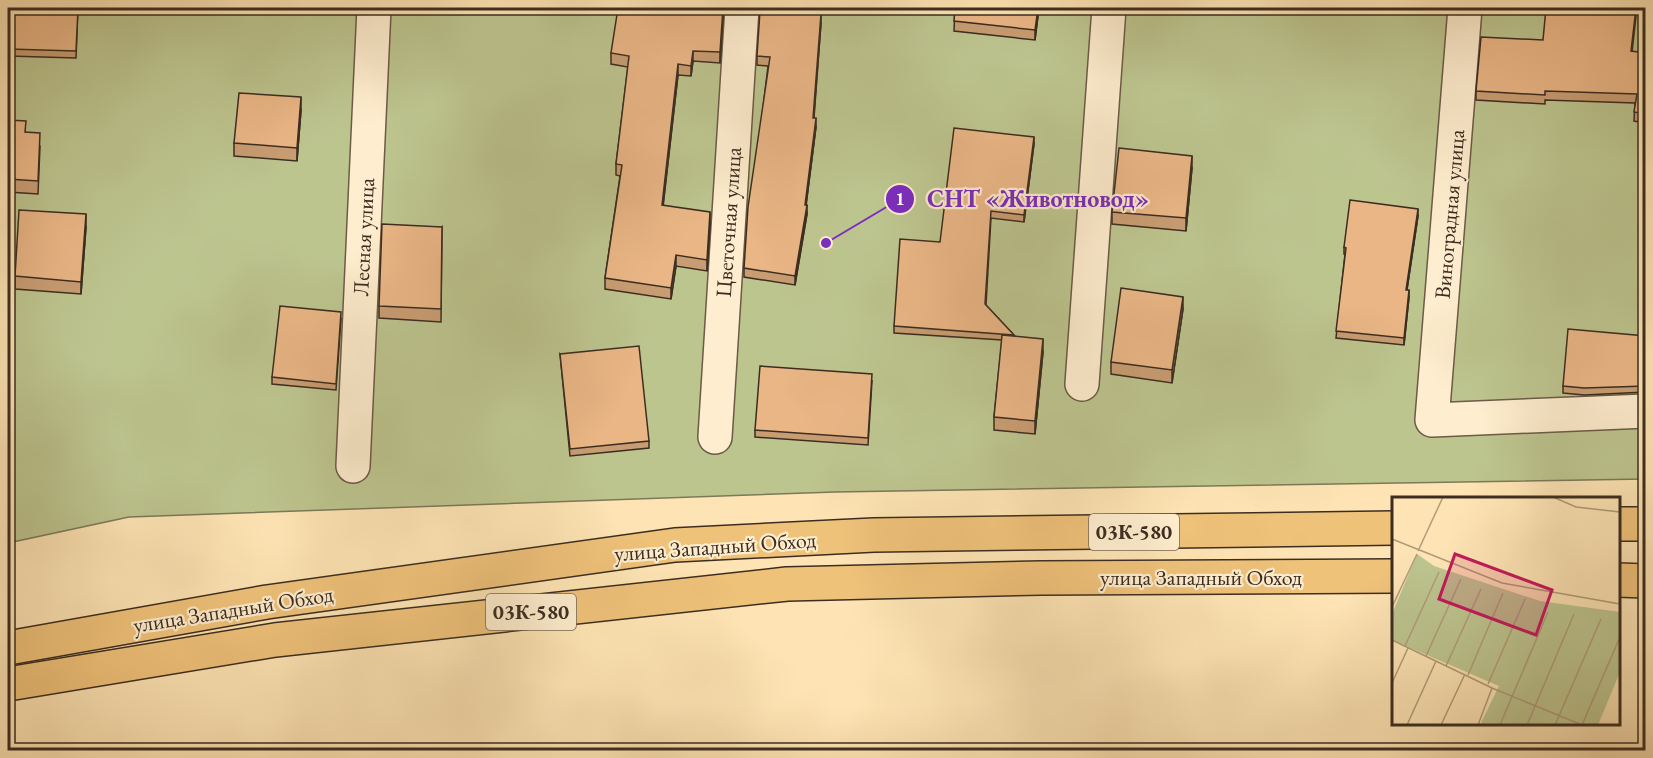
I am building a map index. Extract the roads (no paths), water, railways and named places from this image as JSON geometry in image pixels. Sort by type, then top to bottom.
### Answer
[{"type":"highway","points":[[1620,524],[1646,524]]},
{"type":"highway","name":"улица Западный Обход","points":[[8,648],[267,602],[675,545],[874,535],[1392,528]]},
{"type":"highway","name":"улица Западный Обход","points":[[8,684],[275,640],[787,584],[1041,578],[1392,576]]},
{"type":"highway","points":[[1620,580],[1646,581]]},
{"type":"street","name":"Лесная улица","points":[[353,466],[374,8]]},
{"type":"street","name":"Цветочная улица","points":[[715,437],[742,8]]},
{"type":"street","points":[[1082,384],[1109,8]]},
{"type":"street","name":"Виноградная улица","points":[[1465,8],[1432,420],[1646,411]]},
{"type":"place","name":"СНТ «Животновод»","points":[[826,243]]}]
